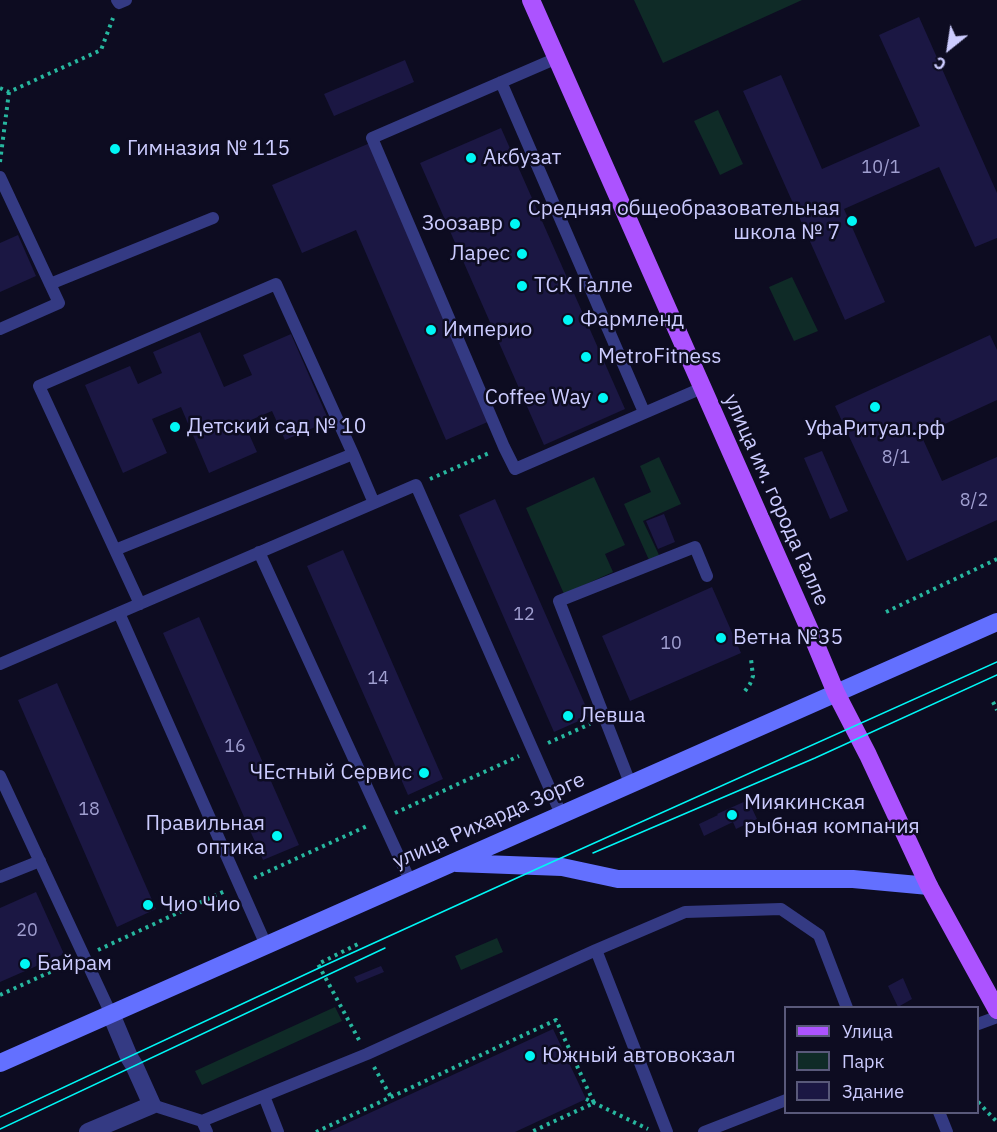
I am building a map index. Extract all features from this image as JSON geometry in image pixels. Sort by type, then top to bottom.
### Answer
[{"type":"main road","name":"улица им. города Галле","points":[[531,0],[836,693],[868,754],[929,886],[997,1010]]},
{"type":"main road","name":"улица Рихарда Зорге","points":[[0,1063],[997,622]]},
{"type":"main road","points":[[451,863],[561,867],[618,879],[853,879],[929,886]]},
{"type":"street","points":[[88,1132],[152,1105],[111,1014]]},
{"type":"lane","points":[[557,58],[372,138],[504,447],[515,469],[702,388]]},
{"type":"lane","points":[[501,82],[644,412]]},
{"type":"lane","points":[[0,177],[59,303],[0,329]]},
{"type":"lane","points":[[51,284],[213,218]]},
{"type":"lane","points":[[140,604],[39,386],[276,284],[374,503]]},
{"type":"lane","points":[[115,550],[353,454]]},
{"type":"lane","points":[[0,664],[416,485],[561,814]]},
{"type":"lane","points":[[630,783],[559,601],[695,547],[708,576]]},
{"type":"lane","points":[[259,552],[410,881]]},
{"type":"lane","points":[[119,613],[266,945]]},
{"type":"lane","points":[[0,776],[111,1014]]},
{"type":"lane","points":[[0,877],[40,861]]},
{"type":"lane","points":[[152,1105],[205,1126],[264,1096],[367,1054],[685,912],[781,909],[819,935],[846,1006]]},
{"type":"lane","points":[[596,950],[667,1132]]},
{"type":"lane","points":[[979,1024],[997,1017]]},
{"type":"lane","points":[[264,1096],[278,1132]]},
{"type":"lane","points":[[704,1132],[784,1101]]},
{"type":"lane","points":[[939,1114],[947,1132]]},
{"type":"path","points":[[0,88],[9,92],[101,50],[121,1]]},
{"type":"path","points":[[0,164],[9,92]]},
{"type":"path","points":[[416,485],[504,447]]},
{"type":"path","points":[[885,612],[997,559]]},
{"type":"path","points":[[745,692],[753,676],[751,659]]},
{"type":"path","points":[[993,702],[997,710]]},
{"type":"path","points":[[0,995],[605,717]]},
{"type":"path","points":[[360,943],[318,964],[390,1097]]},
{"type":"path","points":[[316,1132],[556,1020],[594,1103]]},
{"type":"path","points":[[431,1078],[433,1084]]},
{"type":"path","points":[[586,1099],[654,1132]]},
{"type":"path","points":[[531,1132],[594,1103]]},
{"type":"path","points":[[979,1103],[997,1122]]},
{"type":"green space","points":[[634,0],[802,0],[663,63]]},
{"type":"green space","points":[[718,110],[743,164],[720,175],[694,121]]},
{"type":"green space","points":[[792,277],[818,331],[794,341],[769,287]]},
{"type":"green space","points":[[659,457],[681,504],[643,521],[659,555],[649,560],[624,504],[651,492],[640,466]]},
{"type":"green space","points":[[594,477],[625,545],[605,554],[613,572],[564,594],[526,508]]},
{"type":"green space","points":[[497,938],[503,952],[461,970],[455,956]]},
{"type":"green space","points":[[335,1007],[342,1021],[202,1085],[195,1071]]},
{"type":"building","points":[[919,17],[997,193],[997,238],[975,247],[939,167],[844,209],[885,302],[845,320],[743,91],[781,75],[822,169],[920,126],[879,35]]},
{"type":"building","points":[[405,60],[414,82],[334,116],[324,94]]},
{"type":"building","name":"ТСК Галле","points":[[501,128],[625,409],[544,445],[420,163]]},
{"type":"building","points":[[370,143],[490,421],[446,440],[356,230],[302,253],[272,185]]},
{"type":"building","points":[[18,235],[36,276],[0,292],[0,243]]},
{"type":"building","points":[[200,332],[224,387],[252,375],[243,355],[291,334],[329,421],[285,440],[272,411],[244,423],[257,452],[209,473],[181,407],[152,419],[167,453],[123,473],[85,385],[130,366],[138,384],[162,373],[153,352]]},
{"type":"building","points":[[990,335],[997,350],[997,400],[921,435],[942,481],[997,457],[997,520],[907,561],[835,406]]},
{"type":"building","points":[[822,451],[848,511],[830,519],[804,458]]},
{"type":"building","points":[[495,499],[590,716],[554,732],[459,515]]},
{"type":"building","points":[[664,514],[675,542],[658,549],[646,521]]},
{"type":"building","points":[[343,550],[443,779],[408,795],[307,566]]},
{"type":"building","points":[[712,587],[741,653],[630,701],[602,636]]},
{"type":"building","points":[[199,617],[299,845],[263,860],[163,633]]},
{"type":"building","points":[[57,683],[156,909],[117,927],[18,700]]},
{"type":"building","points":[[748,800],[757,819],[736,829],[733,822],[704,836],[699,824]]},
{"type":"building","points":[[36,892],[64,954],[0,982],[0,908]]},
{"type":"building","points":[[381,966],[384,972],[357,983],[354,977]]},
{"type":"building","points":[[903,978],[912,999],[898,1006],[888,986]]},
{"type":"building","name":"Южный автовокзал","points":[[553,1029],[586,1099],[515,1132],[328,1132]]},
{"type":"tram line","points":[[0,1117],[319,968],[997,662]]},
{"type":"tram line","points":[[593,853],[815,758],[997,675]]},
{"type":"tram line","points":[[0,1129],[385,948]]},
{"type":"place","name":"Гимназия № 115","points":[[115,149]]},
{"type":"place","name":"Акбузат","points":[[471,158]]},
{"type":"place","name":"Средняя общеобразовательная школа № 7","points":[[852,221]]},
{"type":"place","name":"Зоозавр","points":[[515,224]]},
{"type":"place","name":"Ларес","points":[[522,254]]},
{"type":"place","name":"ТСК Галле","points":[[522,286]]},
{"type":"place","name":"Фармленд","points":[[568,320]]},
{"type":"place","name":"Империо","points":[[431,330]]},
{"type":"place","name":"MetroFitness","points":[[586,357]]},
{"type":"place","name":"Coffee Way","points":[[603,398]]},
{"type":"place","name":"УфаРитуал.рф","points":[[875,407]]},
{"type":"place","name":"Детский сад № 10","points":[[175,427]]},
{"type":"place","name":"Ветна №35","points":[[721,638]]},
{"type":"place","name":"Левша","points":[[568,716]]},
{"type":"place","name":"ЧЕстный Сервис","points":[[424,773]]},
{"type":"place","name":"Миякинская рыбная компания","points":[[732,815]]},
{"type":"place","name":"Правильная оптика","points":[[277,836]]},
{"type":"place","name":"Чио Чио","points":[[148,905]]},
{"type":"place","name":"Байрам","points":[[25,964]]},
{"type":"place","name":"Южный автовокзал","points":[[530,1056]]}]
